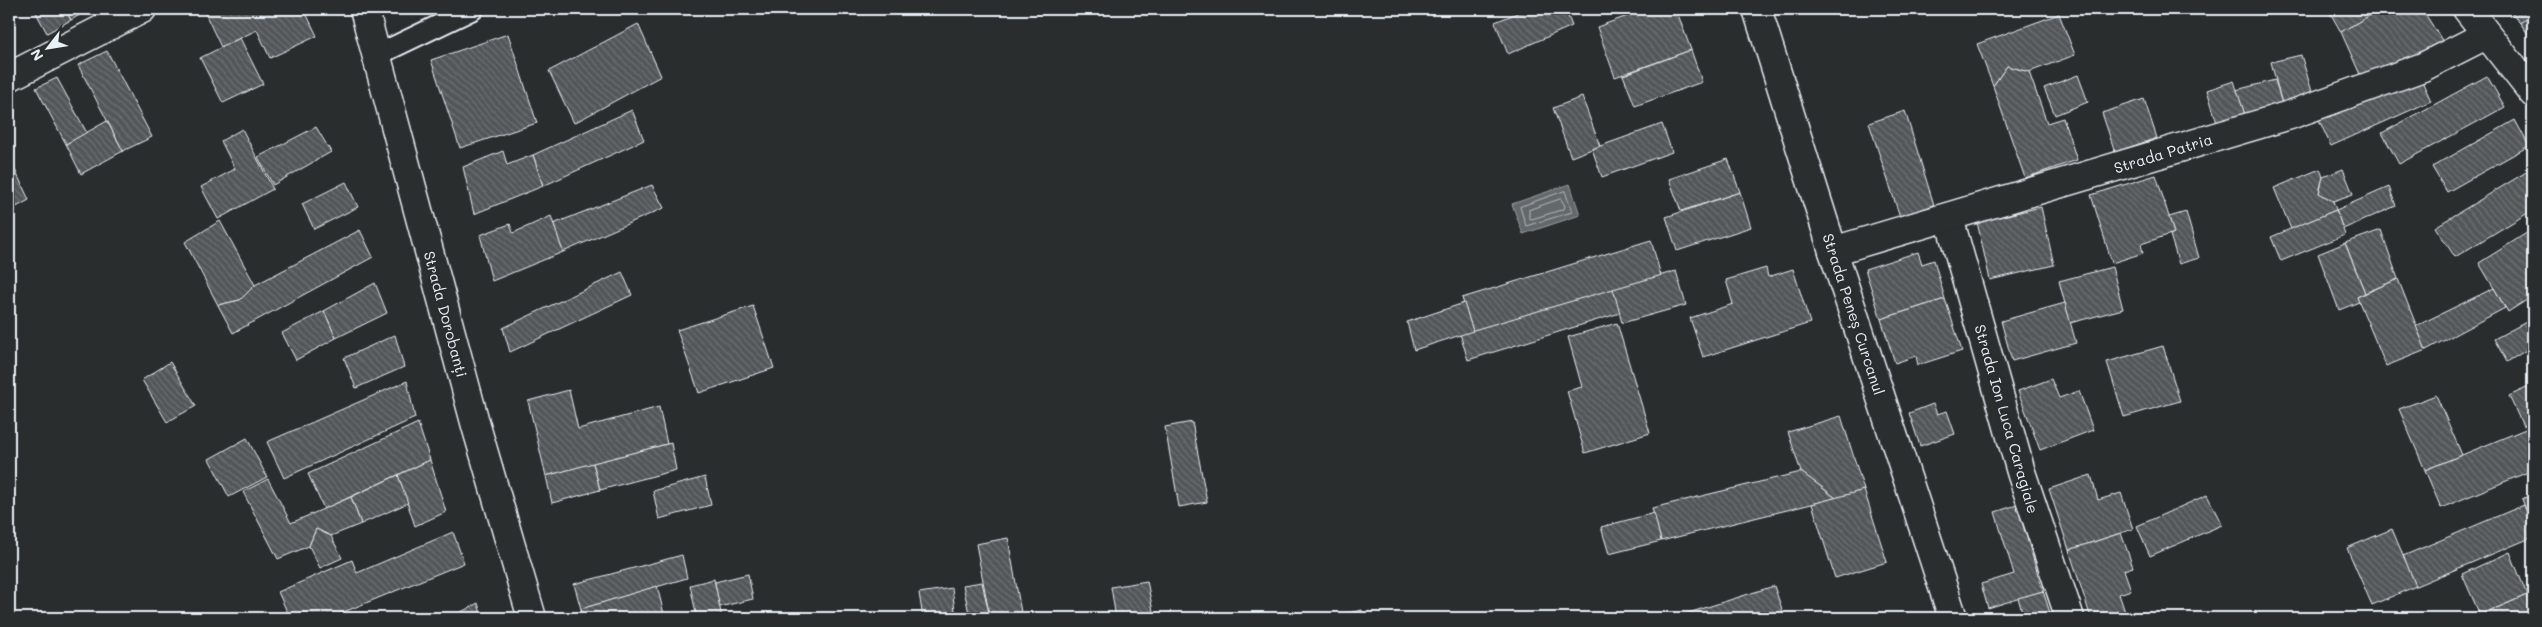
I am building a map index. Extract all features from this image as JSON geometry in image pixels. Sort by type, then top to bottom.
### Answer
[{"type":"street","points":[[9,77],[142,9]]},
{"type":"street","name":"Strada Dorobanți","points":[[364,9],[476,426],[532,618]]},
{"type":"street","name":"Strada Peneș Curcanul","points":[[1757,9],[1833,251],[1953,618]]},
{"type":"street","points":[[2467,9],[2533,93]]},
{"type":"street","name":"Strada Patria","points":[[1833,251],[2290,115],[2423,67],[2486,35]]},
{"type":"street","name":"Strada Ion Luca Caragiale","points":[[1949,218],[2021,472],[2070,618]]},
{"type":"lane","points":[[377,55],[473,9]]},
{"type":"water","points":[[1570,184],[1580,215],[1523,234],[1512,204]]},
{"type":"building","points":[[34,9],[65,9],[71,20],[47,33]]},
{"type":"building","points":[[65,9],[90,9],[71,20]]},
{"type":"building","points":[[203,9],[309,9],[305,11],[317,36],[270,58],[257,30],[221,47]]},
{"type":"building","points":[[1527,9],[1565,9],[1572,26],[1508,54],[1495,22]]},
{"type":"building","points":[[1647,9],[1676,9],[1691,50],[1615,77],[1597,27]]},
{"type":"building","points":[[2328,9],[2381,9],[2341,32]]},
{"type":"building","points":[[2381,9],[2422,9],[2445,45],[2363,81],[2341,32]]},
{"type":"building","points":[[2509,9],[2533,9],[2533,13],[2520,23]]},
{"type":"building","points":[[2533,13],[2533,41],[2520,23]]},
{"type":"building","points":[[2059,14],[2075,55],[2029,72],[2007,66],[1993,86],[1977,44]]},
{"type":"building","points":[[638,24],[661,76],[574,123],[549,71]]},
{"type":"building","points":[[508,34],[537,123],[460,148],[431,60]]},
{"type":"building","points":[[240,38],[263,84],[223,103],[200,58]]},
{"type":"building","points":[[1691,50],[1702,82],[1635,106],[1623,75]]},
{"type":"building","points":[[107,51],[152,137],[123,151],[78,65]]},
{"type":"building","points":[[2301,55],[2313,95],[2282,104],[2271,62]]},
{"type":"building","points":[[2007,66],[2029,72],[2047,123],[2063,118],[2077,160],[2025,178],[1993,86]]},
{"type":"building","points":[[2078,75],[2088,102],[2055,115],[2044,88]]},
{"type":"building","points":[[2487,76],[2505,107],[2399,164],[2382,133]]},
{"type":"building","points":[[57,78],[87,133],[66,144],[36,88]]},
{"type":"building","points":[[2421,79],[2431,101],[2331,146],[2318,118]]},
{"type":"building","points":[[2275,80],[2282,104],[2245,115],[2236,90]]},
{"type":"building","points":[[2234,81],[2245,115],[2217,123],[2207,90]]},
{"type":"building","points":[[1582,97],[1600,146],[1571,157],[1553,108]]},
{"type":"building","points":[[2144,99],[2157,138],[2115,152],[2102,113]]},
{"type":"building","points":[[632,110],[644,140],[543,186],[533,155]]},
{"type":"building","points":[[1905,111],[1934,205],[1900,217],[1869,123]]},
{"type":"building","points":[[2515,120],[2529,146],[2447,192],[2432,167]]},
{"type":"building","points":[[107,121],[123,151],[81,174],[66,144]]},
{"type":"building","points":[[1662,124],[1672,152],[1602,177],[1592,149]]},
{"type":"building","points":[[316,127],[331,152],[273,185],[258,157]]},
{"type":"building","points":[[242,129],[273,189],[218,219],[201,187],[235,169],[221,141]]},
{"type":"building","points":[[503,151],[507,165],[533,155],[543,186],[474,214],[463,167]]},
{"type":"building","points":[[9,157],[29,200],[9,211]]},
{"type":"building","points":[[1728,159],[1740,192],[1681,211],[1669,179]]},
{"type":"building","points":[[2533,168],[2533,210],[2455,257],[2435,227]]},
{"type":"building","points":[[2320,169],[2323,177],[2319,193],[2333,201],[2336,210],[2291,229],[2274,188]]},
{"type":"building","points":[[2343,169],[2353,194],[2333,201],[2319,193],[2323,177]]},
{"type":"building","points":[[2156,175],[2174,233],[2141,244],[2143,253],[2112,263],[2091,195]]},
{"type":"building","points":[[346,182],[358,207],[314,229],[302,204]]},
{"type":"building","points":[[652,185],[664,208],[563,252],[553,224]]},
{"type":"building","points":[[2389,187],[2396,206],[2343,229],[2336,210]]},
{"type":"building","points":[[1740,192],[1751,227],[1677,251],[1666,217]]},
{"type":"building","points":[[2041,207],[2054,265],[1990,280],[1977,222]]},
{"type":"building","points":[[2336,210],[2345,235],[2281,261],[2271,237]]},
{"type":"building","points":[[2186,212],[2199,258],[2179,264],[2170,235],[2174,233],[2169,217]]},
{"type":"building","points":[[551,216],[563,252],[492,281],[480,235],[510,224],[513,233]]},
{"type":"building","points":[[220,221],[255,285],[240,300],[218,305],[185,242]]},
{"type":"building","points":[[2533,229],[2533,296],[2508,312],[2479,263]]},
{"type":"building","points":[[360,230],[373,257],[233,333],[218,305],[240,300],[255,285]]},
{"type":"building","points":[[2381,230],[2398,279],[2365,293],[2345,243]]},
{"type":"building","points":[[1651,240],[1661,276],[1473,331],[1462,298]]},
{"type":"building","points":[[2345,243],[2365,293],[2357,297],[2359,302],[2339,310],[2318,254]]},
{"type":"building","points":[[1918,252],[1922,264],[1934,260],[1945,299],[1881,319],[1865,269]]},
{"type":"building","points":[[2112,267],[2123,309],[2070,323],[2059,281]]},
{"type":"building","points":[[1766,268],[1768,277],[1793,269],[1810,323],[1703,357],[1690,318],[1733,304],[1726,280]]},
{"type":"building","points":[[1676,271],[1686,305],[1622,323],[1613,289]]},
{"type":"building","points":[[622,272],[632,295],[510,352],[503,328]]},
{"type":"building","points":[[2398,279],[2426,350],[2386,366],[2357,297]]},
{"type":"building","points":[[375,283],[387,313],[336,338],[324,311]]},
{"type":"building","points":[[2494,288],[2505,308],[2426,350],[2416,326]]},
{"type":"building","points":[[1613,289],[1620,313],[1468,360],[1460,334]]},
{"type":"building","points":[[1945,299],[1962,351],[1918,365],[1916,356],[1895,363],[1881,319]]},
{"type":"building","points":[[1464,303],[1473,331],[1414,350],[1407,322]]},
{"type":"building","points":[[2065,303],[2076,343],[2012,361],[2001,321]]},
{"type":"building","points":[[753,306],[774,368],[699,393],[677,330]]},
{"type":"building","points":[[324,311],[336,338],[296,360],[282,333]]},
{"type":"building","points":[[2533,312],[2533,326],[2528,315]]},
{"type":"building","points":[[2530,320],[2533,326],[2533,346],[2507,362],[2494,339]]},
{"type":"building","points":[[1617,323],[1650,433],[1585,453],[1567,391],[1582,387],[1568,337]]},
{"type":"building","points":[[395,335],[404,367],[356,388],[344,358]]},
{"type":"building","points":[[2163,346],[2180,401],[2124,417],[2107,362]]},
{"type":"building","points":[[170,362],[196,406],[167,422],[142,380]]},
{"type":"building","points":[[2051,379],[2059,398],[2079,391],[2093,430],[2040,450],[2018,391]]},
{"type":"building","points":[[407,381],[415,418],[284,478],[267,442]]},
{"type":"building","points":[[2533,385],[2533,422],[2523,426],[2509,396]]},
{"type":"building","points":[[569,390],[578,429],[659,407],[667,444],[546,476],[528,401]]},
{"type":"building","points":[[2436,395],[2462,455],[2425,470],[2399,409]]},
{"type":"building","points":[[1933,404],[1937,414],[1947,411],[1955,434],[1920,446],[1909,413]]},
{"type":"building","points":[[1841,416],[1864,490],[1836,498],[1801,472],[1788,432]]},
{"type":"building","points":[[1192,422],[1207,502],[1179,507],[1165,427]]},
{"type":"building","points":[[418,423],[430,460],[324,509],[308,474]]},
{"type":"building","points":[[2533,426],[2533,470],[2441,508],[2425,470]]},
{"type":"building","points":[[247,438],[267,477],[229,497],[209,459]]},
{"type":"building","points":[[671,443],[676,470],[600,490],[593,463]]},
{"type":"building","points":[[430,460],[446,512],[415,526],[398,475]]},
{"type":"building","points":[[593,463],[600,490],[552,503],[546,476]]},
{"type":"building","points":[[1801,472],[1836,498],[1661,541],[1652,508]]},
{"type":"building","points":[[398,475],[408,503],[361,524],[351,497]]},
{"type":"building","points":[[2091,475],[2098,500],[2121,493],[2133,529],[2069,550],[2049,489]]},
{"type":"building","points":[[705,477],[711,505],[659,519],[653,491]]},
{"type":"building","points":[[268,479],[291,523],[351,497],[361,524],[331,536],[316,529],[309,546],[278,559],[243,492]]},
{"type":"building","points":[[1864,490],[1887,562],[1835,578],[1812,504]]},
{"type":"building","points":[[2533,494],[2533,528],[2522,499]]},
{"type":"building","points":[[2207,495],[2222,525],[2150,556],[2137,526]]},
{"type":"building","points":[[2017,505],[2043,591],[1988,608],[1981,584],[2014,574],[1995,512]]},
{"type":"building","points":[[2524,505],[2533,528],[2533,537],[2416,586],[2403,556]]},
{"type":"building","points":[[1654,513],[1661,541],[1609,554],[1601,527]]},
{"type":"building","points":[[316,529],[331,536],[342,558],[320,568],[309,546]]},
{"type":"building","points":[[2392,529],[2416,586],[2372,605],[2347,548]]},
{"type":"building","points":[[453,532],[464,563],[329,618],[290,618],[278,592],[352,560],[357,573]]},
{"type":"building","points":[[2121,533],[2133,567],[2124,570],[2131,590],[2119,594],[2127,618],[2091,618],[2069,550]]},
{"type":"building","points":[[1008,538],[1022,618],[990,618],[976,544]]},
{"type":"building","points":[[2510,552],[2527,595],[2480,615],[2462,574]]},
{"type":"building","points":[[682,555],[687,578],[581,609],[574,584]]},
{"type":"building","points":[[748,574],[753,599],[719,607],[715,582]]},
{"type":"building","points":[[714,579],[722,618],[697,618],[690,585]]},
{"type":"building","points":[[1147,581],[1154,616],[1171,613],[1172,618],[1116,618],[1111,587]]},
{"type":"building","points":[[982,582],[990,618],[970,618],[963,585]]},
{"type":"building","points":[[657,586],[665,618],[584,618],[581,609]]},
{"type":"building","points":[[1774,586],[1785,618],[1683,618],[1682,615]]},
{"type":"building","points":[[952,588],[956,618],[923,618],[919,593]]},
{"type":"building","points":[[2043,591],[2051,616],[2024,618],[2018,598]]},
{"type":"building","points":[[2527,595],[2533,610],[2533,618],[2474,618]]},
{"type":"building","points":[[478,603],[482,618],[450,618]]},
{"type":"building","points":[[1362,610],[1363,618],[1326,618]]}]
